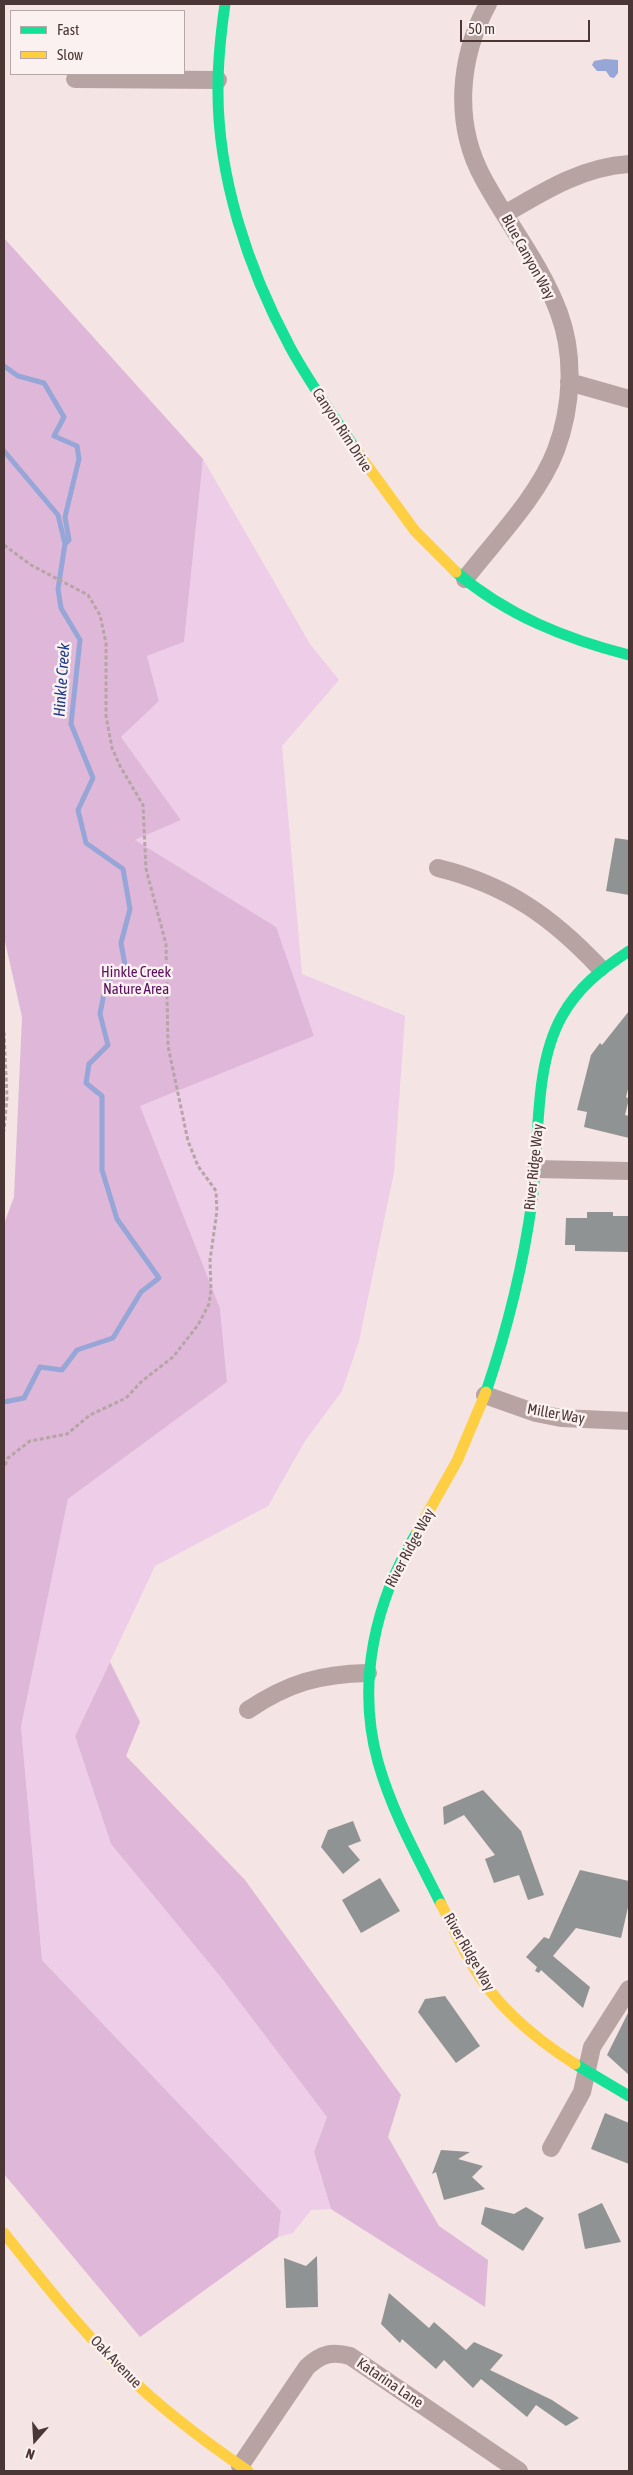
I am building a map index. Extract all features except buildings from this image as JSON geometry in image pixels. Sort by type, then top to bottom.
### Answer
[{"type":"street","name":"Canyon Rim Drive","points":[[224,4],[218,60],[218,108],[224,152],[237,211],[256,270],[284,336],[306,374],[385,495],[410,528],[465,580],[524,618],[562,636],[629,656]]},
{"type":"street","name":"Blue Canyon Way","points":[[465,580],[543,477],[560,439],[567,412],[570,382],[568,353],[559,313],[548,287],[477,166],[469,142],[464,118],[465,68],[470,44],[488,4]]},
{"type":"street","points":[[75,79],[218,80]]},
{"type":"street","points":[[505,214],[554,185],[579,174],[606,167],[629,164]]},
{"type":"street","points":[[570,382],[629,399]]},
{"type":"street","points":[[438,868],[498,888],[524,902],[570,937],[600,968]]},
{"type":"street","name":"River Ridge Way","points":[[629,951],[600,968],[573,997],[556,1025],[549,1041],[543,1073],[536,1169],[514,1299],[497,1362],[485,1395],[445,1483],[392,1579],[381,1606],[374,1634],[368,1673],[370,1730],[384,1787],[472,1963],[505,2010],[526,2031],[560,2057],[629,2096]]},
{"type":"street","points":[[536,1169],[629,1171]]},
{"type":"street","name":"Miller Way","points":[[485,1395],[536,1413],[561,1418],[629,1421]]},
{"type":"street","points":[[248,1710],[290,1685],[314,1678],[343,1673],[368,1673]]},
{"type":"street","points":[[551,2148],[582,2092],[592,2048],[629,1989]]},
{"type":"street","name":"Oak Avenue","points":[[4,2233],[107,2355],[147,2394],[189,2430],[244,2469]]},
{"type":"street","name":"Katarina Lane","points":[[244,2469],[307,2367],[317,2358],[338,2352],[350,2356],[519,2471]]},
{"type":"path","points":[[4,544],[31,565],[88,595],[100,615],[106,643],[106,716],[112,748],[120,766],[144,805],[146,869],[166,944],[168,1046],[188,1141],[198,1166],[216,1191],[217,1211],[210,1260],[211,1290],[209,1304],[198,1325],[173,1357],[142,1381],[126,1398],[90,1415],[66,1434],[30,1440],[8,1458],[4,1468]]},
{"type":"path","points":[[4,1032],[7,1097],[4,1131]]},
{"type":"shaded area","points":[[203,459],[310,644],[339,680],[282,746],[302,974],[405,1016],[394,1172],[359,1341],[342,1391],[305,1441],[268,1506],[155,1566],[75,1736],[111,1844],[219,1975],[327,2117],[314,2152],[331,2209],[311,2210],[293,2233],[278,2237],[281,2211],[42,1960],[21,1727],[68,1499],[227,1382],[220,1308],[140,1106],[314,1036],[275,927],[135,840],[181,820],[121,737],[159,701],[147,656],[184,642]]},
{"type":"green space","name":"Hinkle Creek Nature Area","points":[[4,238],[203,459],[184,642],[147,656],[159,701],[121,737],[181,820],[135,840],[276,927],[314,1036],[140,1106],[220,1308],[227,1382],[68,1499],[21,1727],[42,1960],[281,2211],[278,2237],[140,2337],[4,2174],[4,1224],[14,1197],[22,1017],[4,937]]},
{"type":"green space","points":[[110,1662],[140,1722],[126,1756],[245,1880],[401,2095],[388,2137],[439,2226],[488,2260],[485,2307],[331,2209],[314,2152],[327,2117],[219,1975],[111,1844],[75,1736]]},
{"type":"water","points":[[605,59],[618,60],[618,73],[614,78],[610,77],[606,71],[597,71],[592,65],[594,61]]},
{"type":"waterway","points":[[4,366],[18,376],[44,383],[64,417],[54,436],[77,446],[79,459],[65,517],[69,540],[65,544]]},
{"type":"waterway","name":"Hinkle Creek","points":[[4,451],[58,515],[65,544],[58,589],[61,608],[80,640],[71,724],[93,778],[78,810],[86,843],[123,869],[130,909],[121,943],[125,965],[106,983],[100,1014],[108,1045],[89,1064],[86,1083],[102,1096],[102,1170],[117,1219],[159,1278],[141,1292],[113,1338],[77,1350],[62,1370],[40,1367],[24,1398],[4,1402]]},
{"type":"traffic: fast","points":[[225,4],[219,66],[219,121],[229,188],[238,221],[248,254],[261,286],[290,347],[314,388],[358,453]]},
{"type":"traffic: fast","points":[[456,572],[495,601],[538,624],[582,641],[629,655]]},
{"type":"traffic: fast","points":[[486,1392],[501,1345],[524,1250],[532,1201],[542,1082],[546,1058],[553,1036],[568,1006],[583,987],[629,951]]},
{"type":"traffic: fast","points":[[417,1532],[402,1558],[380,1614],[370,1673],[369,1702],[372,1732],[384,1781],[406,1835],[441,1904]]},
{"type":"traffic: fast","points":[[575,2064],[629,2096]]},
{"type":"traffic: slow","points":[[358,453],[415,531],[456,572]]},
{"type":"traffic: slow","points":[[417,1532],[457,1461],[486,1392]]},
{"type":"traffic: slow","points":[[441,1904],[471,1963],[492,1993],[530,2032],[575,2064]]},
{"type":"traffic: slow","points":[[4,2233],[76,2322],[123,2371],[183,2424],[248,2471]]}]
